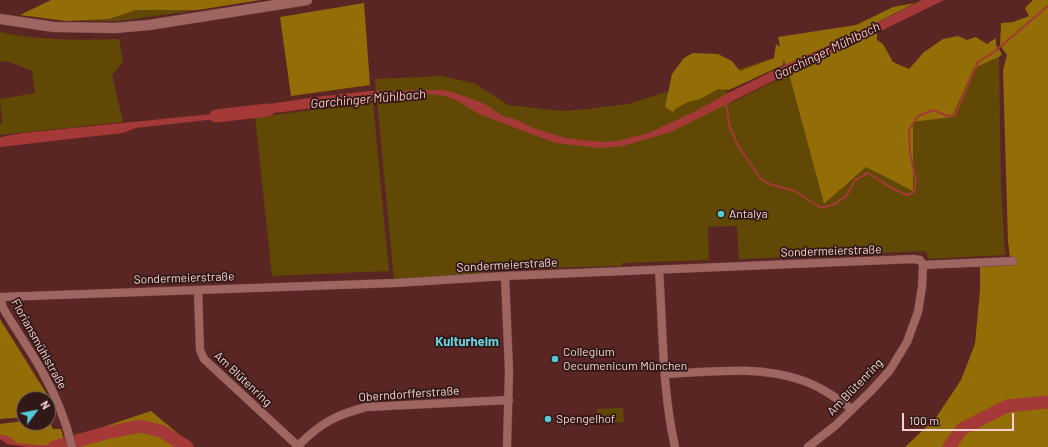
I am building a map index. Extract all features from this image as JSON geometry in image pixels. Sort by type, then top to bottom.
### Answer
[{"type":"main road","points":[[0,19],[54,28],[115,28],[149,25],[307,0]]},
{"type":"street","name":"Sondermeierstraße","points":[[0,298],[395,283],[505,276],[913,259],[920,260],[923,265],[1013,261]]},
{"type":"street","name":"Am Blütenring","points":[[808,447],[836,425],[890,370],[907,342],[918,312],[921,300],[923,265]]},
{"type":"street","points":[[659,270],[667,407],[676,447]]},
{"type":"street","points":[[505,276],[509,400],[507,447]]},
{"type":"street","name":"Am Blütenring","points":[[198,290],[200,350],[204,359],[298,446]]},
{"type":"street","name":"Floriansmühlstraße","points":[[0,298],[6,313],[43,372],[53,392],[72,447]]},
{"type":"street","points":[[665,374],[742,370],[763,371],[803,380],[825,391],[852,409]]},
{"type":"street","name":"Oberndorfferstraße","points":[[298,446],[309,434],[324,423],[350,411],[367,407],[509,400]]},
{"type":"shaded area","points":[[51,0],[260,0],[198,10],[136,10],[109,19],[66,21],[20,15]]},
{"type":"shaded area","points":[[1033,0],[1048,0],[1048,447],[905,447],[935,419],[961,380],[975,344],[980,290],[980,265],[1010,259],[1008,241],[1003,70],[1007,55],[1000,45],[1001,23],[1013,22],[1029,16],[1025,8]]},
{"type":"shaded area","points":[[364,3],[370,85],[291,96],[280,17]]},
{"type":"shaded area","points":[[915,3],[855,34],[785,65],[784,59],[783,65],[729,90],[718,89],[700,99],[688,102],[675,109],[673,112],[665,107],[672,74],[684,58],[693,53],[718,54],[732,61],[740,71],[774,58],[776,44],[780,47],[778,37],[856,25],[893,7]]},
{"type":"shaded area","points":[[136,10],[198,10],[118,21],[66,21],[109,19]]},
{"type":"shaded area","points":[[0,32],[30,37],[74,40],[119,39],[123,62],[112,75],[123,122],[0,135],[0,124],[2,122],[0,99],[35,93],[32,71],[7,61],[0,62]]},
{"type":"shaded area","points":[[877,33],[877,40],[883,44],[893,62],[909,69],[924,52],[943,39],[958,36],[967,40],[976,37],[987,44],[996,38],[996,45],[1002,54],[999,57],[974,68],[952,117],[913,122],[913,191],[866,167],[824,204],[789,74],[817,59]]},
{"type":"shaded area","points":[[999,57],[1001,187],[1005,255],[928,259],[926,251],[739,259],[737,226],[708,227],[709,260],[622,263],[622,266],[499,269],[482,275],[394,280],[375,79],[442,76],[476,84],[508,105],[562,111],[628,104],[774,58],[723,83],[731,103],[789,74],[824,204],[866,167],[913,122],[952,116],[974,68]]},
{"type":"shaded area","points":[[373,103],[389,271],[272,276],[255,117]]},
{"type":"shaded area","points":[[0,319],[45,391],[16,391],[16,418],[0,419]]},
{"type":"shaded area","points":[[623,408],[624,422],[598,423],[597,409]]},
{"type":"shaded area","points":[[151,411],[194,447],[80,447],[79,435]]},
{"type":"shaded area","points":[[16,422],[16,431],[56,431],[56,429],[61,429],[65,443],[34,446],[17,443],[0,435],[0,424]]},
{"type":"water","points":[[922,0],[944,0],[877,33],[817,59],[671,132],[623,146],[599,148],[555,143],[479,114],[458,101],[445,96],[430,94],[252,115],[250,107],[315,97],[370,91],[440,90],[453,92],[485,104],[502,116],[518,120],[533,128],[566,138],[602,142],[618,141],[648,133],[696,111],[728,93],[785,65],[855,34]]},
{"type":"water","points":[[233,109],[234,117],[136,128],[123,133],[0,147],[0,137],[23,133],[212,114]]},
{"type":"water","points":[[0,435],[8,436],[17,443],[38,445],[58,445],[92,435],[94,439],[68,447],[27,447],[7,444],[0,439]]},
{"type":"waterway","name":"Garchinger Mühlbach","points":[[724,104],[726,105],[730,128],[738,146],[760,178],[769,184],[795,191],[821,208],[835,204],[847,195],[855,180],[868,173],[892,188],[907,195],[914,192],[916,182],[910,153],[909,130],[918,116],[933,110],[947,116],[955,115],[978,62],[994,52],[1048,6]]},
{"type":"waterway","name":"Garchinger Mühlbach","points":[[216,116],[268,110]]},
{"type":"waterway","points":[[949,447],[962,429],[1007,406],[1048,402]]},
{"type":"waterway","points":[[54,447],[106,433],[140,426],[161,431],[187,447]]},
{"type":"place","name":"Antalya","points":[[721,214]]},
{"type":"place","name":"Collegium Oecumenicum München","points":[[555,359]]},
{"type":"place","name":"Spengelhof","points":[[548,419]]},
{"type":"district","name":"Kulturheim","points":[[467,342]]}]
